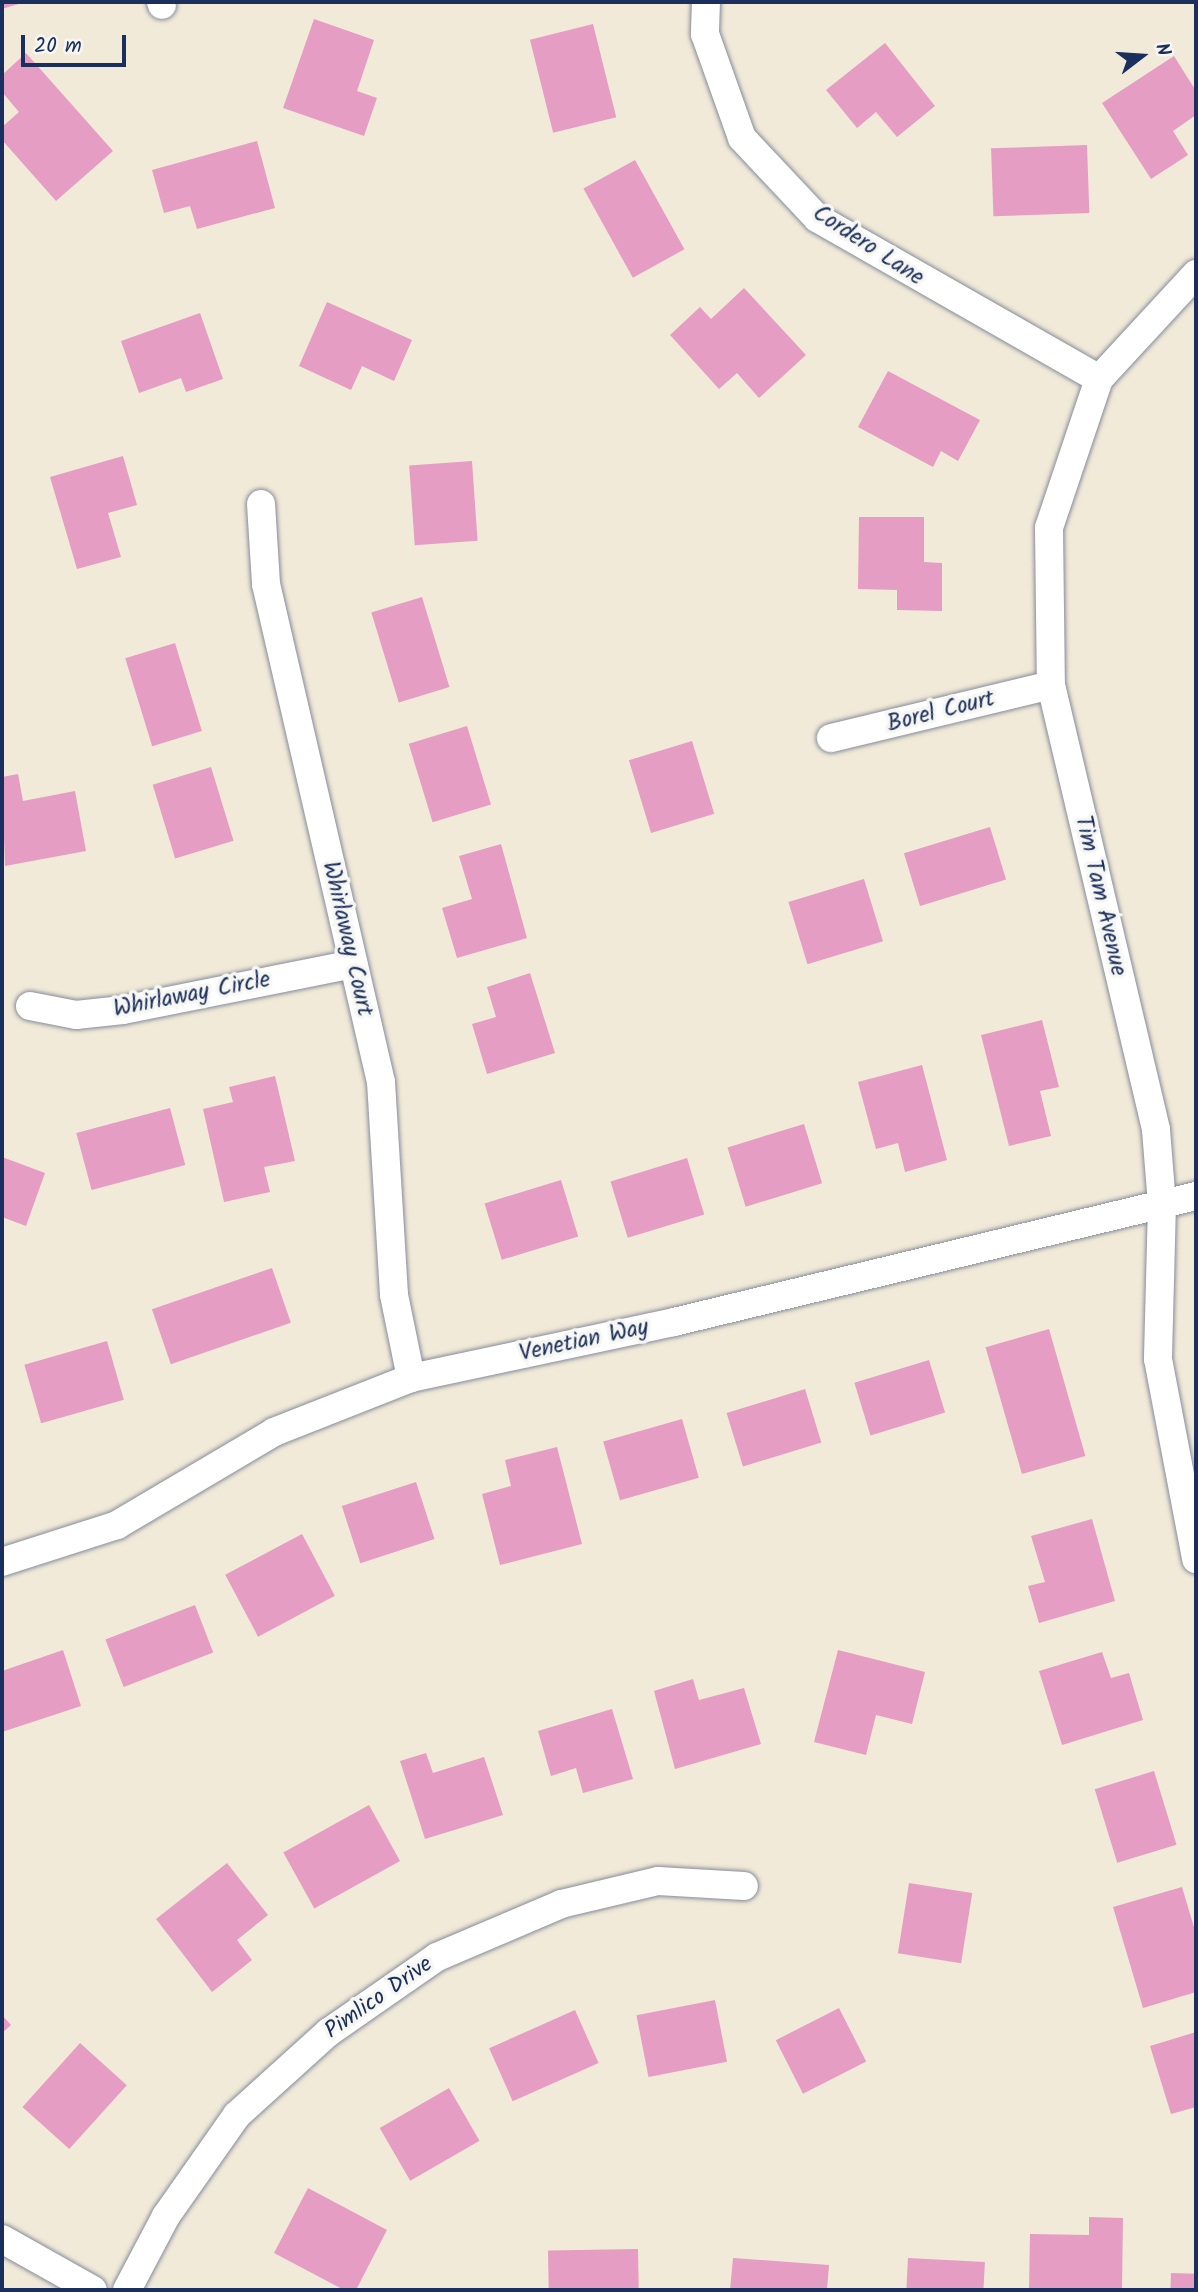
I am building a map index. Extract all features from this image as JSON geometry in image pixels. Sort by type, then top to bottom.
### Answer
[{"type":"street","name":"Cordero Lane","points":[[706,2],[705,34],[742,138],[817,219],[1099,379]]},
{"type":"street","name":"Tim Tam Avenue","points":[[1196,274],[1099,379],[1049,528],[1051,685],[1156,1130],[1162,1204],[1158,1359],[1196,1559]]},
{"type":"street","name":"Whirlaway Court","points":[[261,504],[266,584],[381,1082],[394,1295],[411,1377]]},
{"type":"street","name":"Borel Court","points":[[831,738],[1051,685]]},
{"type":"street","name":"Whirlaway Circle","points":[[30,1006],[76,1015],[123,1010],[353,964]]},
{"type":"street","name":"Venetian Way","points":[[2,1562],[117,1525],[274,1432],[411,1377],[674,1322],[1196,1196]]},
{"type":"street","name":"Pimlico Drive","points":[[127,2290],[166,2216],[237,2115],[329,2032],[437,1957],[561,1904],[658,1881],[744,1886]]},
{"type":"street","points":[[2,2239],[93,2290]]},
{"type":"building","points":[[2,2],[25,2],[2,9]]},
{"type":"building","points":[[314,19],[374,40],[357,91],[377,98],[364,136],[283,108]]},
{"type":"building","points":[[593,24],[616,117],[553,133],[530,40]]},
{"type":"building","points":[[885,43],[935,106],[897,137],[876,112],[857,128],[826,90]]},
{"type":"building","points":[[26,53],[113,151],[56,201],[2,140],[2,127],[19,112],[2,92],[2,75]]},
{"type":"building","points":[[1174,56],[1196,91],[1196,115],[1173,131],[1188,155],[1151,179],[1102,103]]},
{"type":"building","points":[[257,141],[275,208],[197,229],[190,206],[164,213],[152,170]]},
{"type":"building","points":[[1087,145],[1089,213],[993,216],[991,148]]},
{"type":"building","points":[[635,160],[684,249],[633,278],[583,189]]},
{"type":"building","points":[[744,288],[806,355],[759,398],[737,373],[719,389],[670,335],[700,307],[711,319]]},
{"type":"building","points":[[327,302],[412,340],[394,381],[362,366],[351,390],[299,366]]},
{"type":"building","points":[[200,313],[223,379],[186,392],[181,378],[139,393],[121,341]]},
{"type":"building","points":[[888,371],[980,420],[958,461],[941,451],[933,467],[858,427]]},
{"type":"building","points":[[123,456],[137,505],[108,513],[121,557],[77,569],[50,477]]},
{"type":"building","points":[[472,461],[478,541],[415,545],[409,465]]},
{"type":"building","points":[[859,517],[924,517],[924,562],[942,563],[942,611],[897,610],[897,590],[858,589]]},
{"type":"building","points":[[422,597],[449,687],[399,702],[371,612]]},
{"type":"building","points":[[175,643],[202,731],[152,746],[125,658]]},
{"type":"building","points":[[467,726],[491,804],[433,822],[409,744]]},
{"type":"building","points":[[692,741],[714,814],[651,833],[629,760]]},
{"type":"building","points":[[211,767],[234,841],[175,858],[153,785]]},
{"type":"building","points":[[18,774],[23,801],[75,791],[86,851],[5,866],[2,777]]},
{"type":"building","points":[[990,827],[1006,880],[920,906],[904,853]]},
{"type":"building","points":[[501,844],[527,938],[457,958],[442,908],[472,899],[459,856]]},
{"type":"building","points":[[864,879],[883,941],[807,964],[788,902]]},
{"type":"building","points":[[530,973],[555,1053],[487,1074],[472,1024],[496,1017],[487,987]]},
{"type":"building","points":[[1042,1020],[1059,1087],[1040,1091],[1051,1136],[1009,1146],[981,1035]]},
{"type":"building","points":[[922,1065],[947,1160],[905,1172],[898,1143],[876,1149],[858,1082]]},
{"type":"building","points":[[275,1076],[295,1161],[264,1167],[270,1192],[224,1202],[203,1109],[233,1102],[229,1087]]},
{"type":"building","points":[[170,1108],[185,1165],[92,1190],[76,1133]]},
{"type":"building","points":[[804,1124],[822,1183],[746,1207],[727,1147]]},
{"type":"building","points":[[2,1157],[45,1173],[26,1226],[2,1217]]},
{"type":"building","points":[[687,1158],[704,1214],[628,1238],[610,1181]]},
{"type":"building","points":[[561,1180],[578,1236],[502,1260],[484,1203]]},
{"type":"building","points":[[272,1268],[291,1323],[171,1364],[152,1309]]},
{"type":"building","points":[[1049,1329],[1085,1456],[1022,1474],[986,1347]]},
{"type":"building","points":[[107,1341],[124,1400],[41,1423],[24,1365]]},
{"type":"building","points":[[929,1360],[945,1413],[870,1435],[854,1383]]},
{"type":"building","points":[[805,1389],[821,1443],[743,1467],[727,1413]]},
{"type":"building","points":[[682,1419],[699,1478],[620,1500],[603,1442]]},
{"type":"building","points":[[557,1447],[582,1544],[500,1565],[482,1494],[511,1486],[505,1460]]},
{"type":"building","points":[[416,1482],[435,1539],[360,1563],[342,1506]]},
{"type":"building","points":[[1092,1519],[1115,1601],[1039,1623],[1028,1586],[1045,1582],[1031,1536]]},
{"type":"building","points":[[302,1534],[335,1596],[258,1637],[225,1575]]},
{"type":"building","points":[[195,1605],[213,1653],[124,1687],[105,1639]]},
{"type":"building","points":[[63,1650],[81,1706],[2,1732],[2,1671]]},
{"type":"building","points":[[838,1650],[925,1672],[912,1724],[876,1715],[866,1755],[814,1742]]},
{"type":"building","points":[[1102,1652],[1111,1678],[1129,1673],[1143,1720],[1062,1745],[1039,1671]]},
{"type":"building","points":[[693,1679],[699,1700],[744,1688],[761,1744],[675,1769],[654,1691]]},
{"type":"building","points":[[612,1709],[633,1779],[583,1793],[576,1768],[551,1776],[538,1731]]},
{"type":"building","points":[[426,1753],[433,1773],[484,1757],[503,1815],[425,1839],[400,1761]]},
{"type":"building","points":[[1154,1771],[1177,1845],[1117,1863],[1095,1789]]},
{"type":"building","points":[[369,1805],[400,1861],[314,1908],[283,1853]]},
{"type":"building","points":[[227,1863],[268,1915],[237,1940],[252,1960],[212,1992],[156,1919]]},
{"type":"building","points":[[909,1883],[972,1893],[961,1963],[898,1953]]},
{"type":"building","points":[[1182,1887],[1196,1934],[1196,1992],[1143,2008],[1113,1907]]},
{"type":"building","points":[[715,2000],[727,2062],[648,2077],[636,2015]]},
{"type":"building","points":[[839,2008],[866,2061],[803,2094],[776,2040]]},
{"type":"building","points":[[575,2010],[599,2063],[513,2101],[489,2048]]},
{"type":"building","points":[[2,2015],[11,2025],[2,2033]]},
{"type":"building","points":[[1196,2032],[1196,2107],[1171,2114],[1150,2046]]},
{"type":"building","points":[[80,2043],[127,2085],[69,2149],[22,2107]]},
{"type":"building","points":[[449,2088],[480,2141],[410,2181],[380,2128]]},
{"type":"building","points":[[308,2188],[387,2230],[356,2290],[344,2290],[274,2253]]},
{"type":"building","points":[[1089,2217],[1123,2218],[1122,2290],[1029,2290],[1030,2234],[1089,2235]]},
{"type":"building","points":[[638,2249],[639,2290],[549,2290],[548,2251]]},
{"type":"building","points":[[733,2258],[829,2265],[827,2290],[730,2290]]},
{"type":"building","points":[[908,2258],[985,2262],[983,2290],[906,2290]]},
{"type":"building","points":[[1171,2273],[1196,2274],[1195,2290],[1170,2290]]}]
